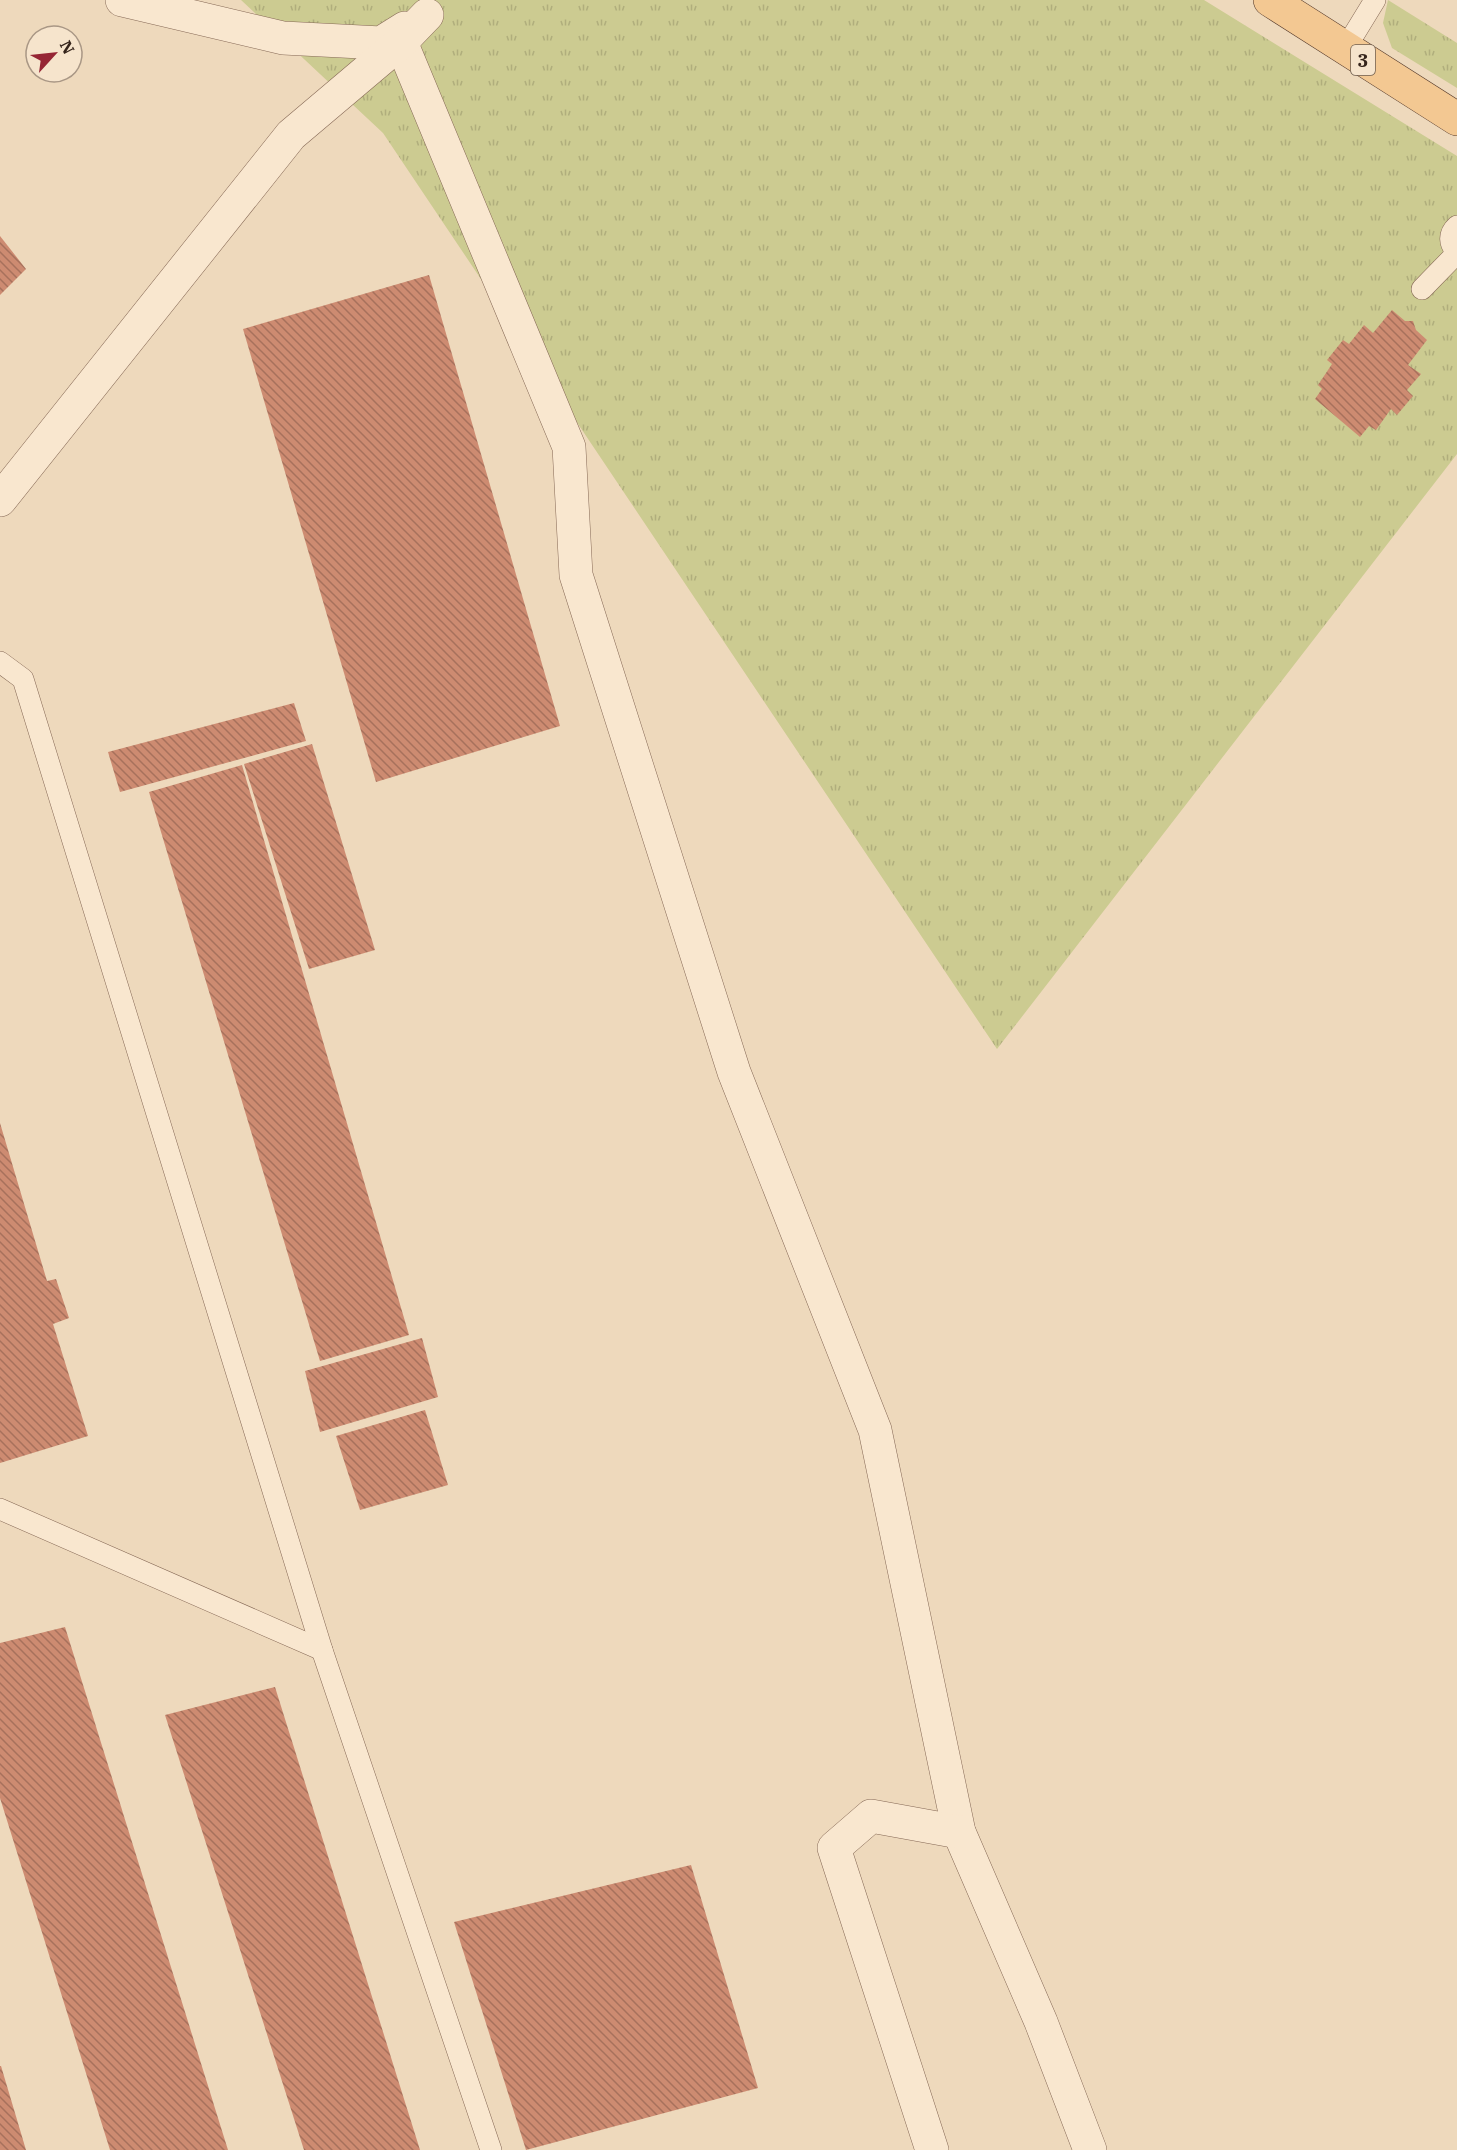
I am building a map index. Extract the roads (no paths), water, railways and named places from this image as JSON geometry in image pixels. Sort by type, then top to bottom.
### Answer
[{"type":"main road","name":"3","points":[[1270,0],[1457,119]]},
{"type":"street","points":[[122,0],[283,38],[381,43],[429,7]]},
{"type":"street","points":[[0,500],[291,135],[401,42],[429,7]]},
{"type":"street","points":[[401,42],[569,447],[576,574],[734,1072],[875,1430],[959,1832],[1041,2022],[1090,2150]]},
{"type":"street","points":[[932,2150],[834,1848],[871,1816],[959,1832]]},
{"type":"lane","points":[[1345,49],[1375,0]]},
{"type":"lane","points":[[1422,289],[1457,253],[1450,238],[1457,226]]},
{"type":"lane","points":[[0,662],[23,679],[322,1650],[492,2150]]},
{"type":"lane","points":[[0,1509],[322,1650]]}]
